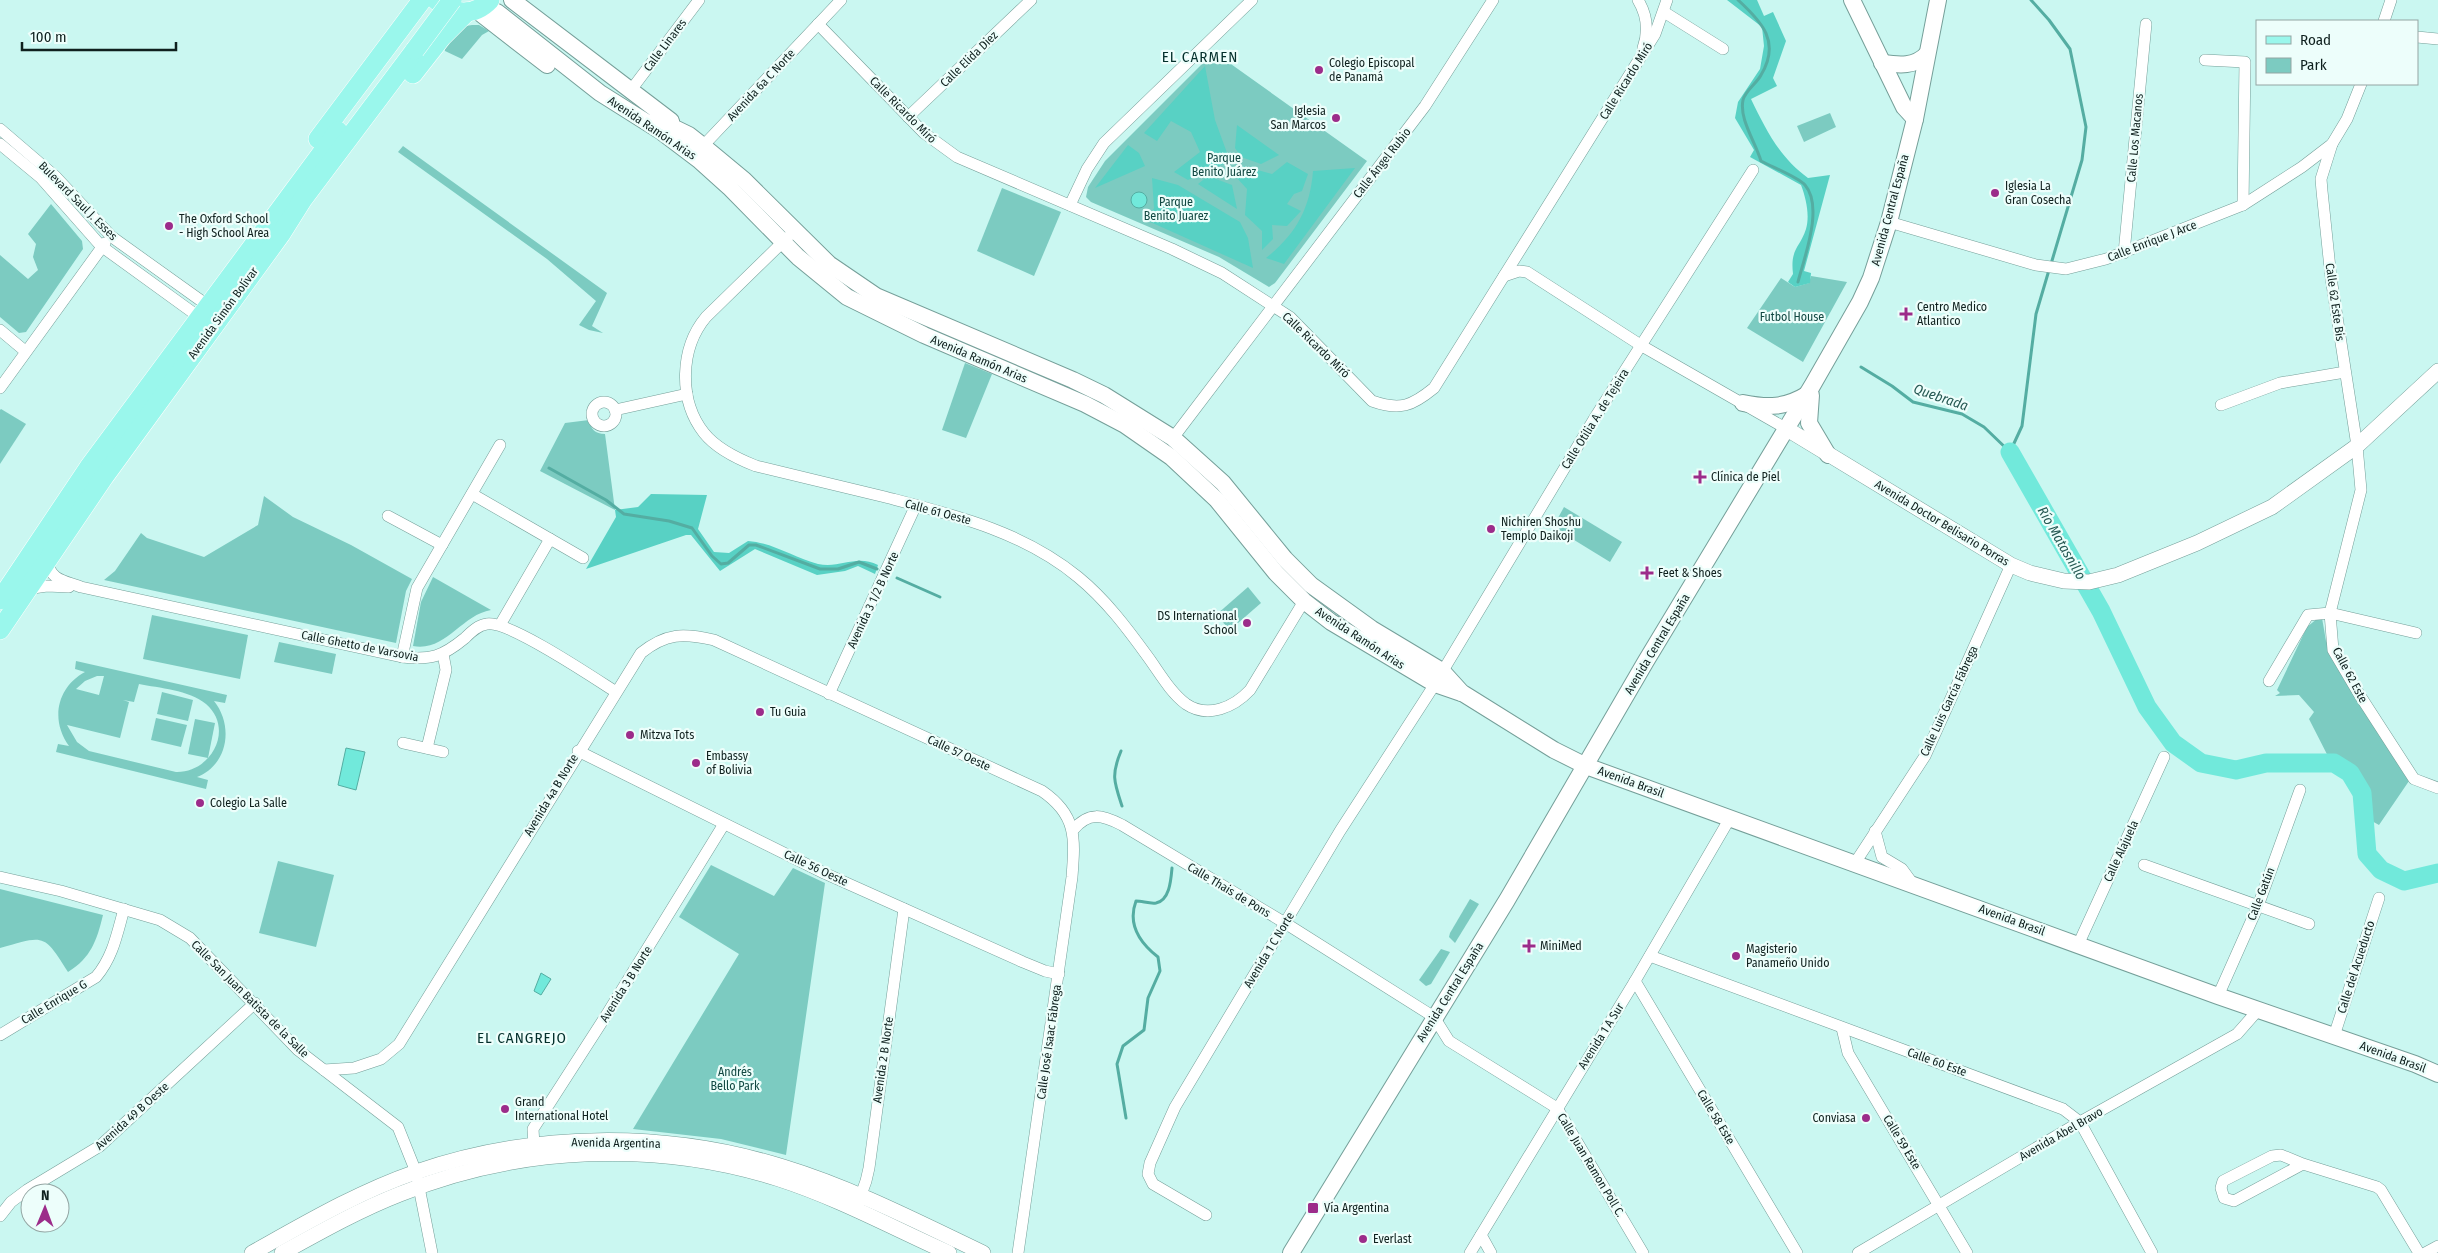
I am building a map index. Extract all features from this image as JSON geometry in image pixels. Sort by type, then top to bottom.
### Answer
[{"type":"main road","points":[[410,47],[422,0]]},
{"type":"main road","points":[[437,0],[447,8],[491,7],[631,90],[689,135]]},
{"type":"main road","name":"Avenida Simón Bolívar","points":[[0,600],[89,467],[203,311],[280,221],[303,199],[410,47],[437,0]]},
{"type":"main road","name":"Avenida Simón Bolívar","points":[[410,47],[452,0]]},
{"type":"main road","points":[[1852,0],[1904,107],[1915,119]]},
{"type":"main road","name":"Avenida Central España","points":[[1291,1253],[1507,900],[1646,661],[1810,390],[1872,278],[1889,222],[1915,119],[1938,0]]},
{"type":"main road","points":[[410,47],[491,7]]},
{"type":"main road","name":"Avenida Ramón Arias","points":[[491,7],[649,115],[689,135],[744,180],[829,264],[876,296],[1086,404],[1171,457],[1216,500],[1276,572],[1304,601],[1338,626],[1439,678]]},
{"type":"main road","name":"Avenida Ramón Arias","points":[[491,7],[590,98],[619,116],[673,142],[699,160],[824,281],[847,297],[868,309],[1104,395],[1173,438],[1223,483],[1285,559],[1311,584],[1439,678],[1554,750],[1586,766]]},
{"type":"main road","points":[[1882,63],[1896,65],[1914,63],[1922,60],[1927,54]]},
{"type":"main road","name":"Avenida Simón Bolívar","points":[[0,630],[26,589],[280,221]]},
{"type":"main road","points":[[1743,403],[1777,407],[1791,404],[1810,390]]},
{"type":"main road","points":[[1810,390],[1810,423],[1828,455]]},
{"type":"main road","points":[[1148,441],[1164,444],[1173,438]]},
{"type":"main road","name":"Avenida Brasil","points":[[1586,766],[2438,1074]]},
{"type":"street","name":"Calle Linares","points":[[631,90],[699,0]]},
{"type":"street","name":"Avenida 6a C Norte","points":[[703,146],[841,0]]},
{"type":"street","name":"Calle Elida Diez","points":[[908,117],[1031,0]]},
{"type":"street","points":[[1070,205],[1087,169],[1104,143],[1252,0]]},
{"type":"street","name":"Calle Ángel Rubio","points":[[1173,438],[1425,106],[1494,0]]},
{"type":"street","points":[[1638,0],[1646,25],[1642,52]]},
{"type":"street","name":"Calle Ricardo Miró","points":[[818,24],[908,117],[938,145],[957,157],[1172,249],[1222,273],[1290,317],[1372,401],[1386,406],[1403,407],[1419,400],[1434,388],[1642,52],[1656,34],[1667,0]]},
{"type":"street","points":[[2384,20],[2391,0]]},
{"type":"street","points":[[1664,12],[1723,49]]},
{"type":"street","name":"Calle Los Macanos","points":[[2124,253],[2146,24]]},
{"type":"street","points":[[2418,37],[2438,39]]},
{"type":"street","points":[[2205,60],[2245,62],[2243,205]]},
{"type":"street","name":"Calle Enrique J Arce","points":[[1889,222],[2036,265],[2066,269],[2124,253],[2243,205],[2302,167],[2332,144],[2347,119],[2361,85]]},
{"type":"street","name":"Bulevard Saul J. Esses","points":[[0,129],[56,176],[112,237],[203,311]]},
{"type":"street","name":"Bulevard Saul J. Esses","points":[[0,144],[41,178],[101,246],[203,311]]},
{"type":"street","points":[[2302,167],[2321,179],[2332,144]]},
{"type":"street","name":"Calle Otilia A. de Tejeira","points":[[1439,678],[1594,419],[1753,170]]},
{"type":"street","name":"Calle 62 Este Bis","points":[[2321,179],[2331,278],[2357,446]]},
{"type":"street","name":"Calle 61 Oeste","points":[[794,230],[697,327],[688,350],[685,372],[687,394],[696,420],[703,432],[714,443],[756,466],[978,522],[1033,545],[1067,568],[1108,605],[1173,690],[1187,704],[1201,710],[1215,711],[1229,706],[1242,698],[1250,690],[1304,601]]},
{"type":"street","points":[[0,388],[101,246],[112,237]]},
{"type":"street","points":[[1504,276],[1519,271],[1527,272],[1522,248]]},
{"type":"street","name":"Avenida Doctor Belisario Porras","points":[[1527,272],[1642,346],[1787,429],[2011,565],[2030,573],[2064,580],[2089,582],[2118,575],[2197,543],[2272,507],[2357,446],[2438,371]]},
{"type":"street","points":[[1262,320],[1275,316],[1290,317]]},
{"type":"street","points":[[0,330],[25,351]]},
{"type":"street","points":[[2221,405],[2280,384],[2345,372]]},
{"type":"street","points":[[615,410],[687,394]]},
{"type":"street","points":[[402,657],[413,599],[442,544],[500,445]]},
{"type":"street","name":"Calle 62 Este","points":[[2357,446],[2361,490],[2330,613],[2333,650],[2414,779],[2438,788]]},
{"type":"street","points":[[472,494],[583,558]]},
{"type":"street","name":"Avenida 3 1/2 B Norte","points":[[829,694],[916,505]]},
{"type":"street","points":[[388,516],[442,544]]},
{"type":"street","points":[[550,539],[500,625],[524,636],[616,692]]},
{"type":"street","name":"Calle Ghetto de Varsovia","points":[[46,560],[49,570],[56,578],[81,587],[402,657],[424,659],[443,654],[477,628],[488,623],[500,625]]},
{"type":"street","name":"Calle Luis García Fábrega","points":[[1855,863],[1925,756],[2011,565]]},
{"type":"street","name":"Calle Ghetto de Varsovia","points":[[26,589],[47,586],[81,587]]},
{"type":"street","points":[[2269,681],[2308,615],[2330,613],[2416,633]]},
{"type":"street","name":"Avenida 4a B Norte","points":[[324,1070],[352,1068],[381,1059],[399,1044],[640,653],[656,641],[684,635],[714,640],[829,694]]},
{"type":"street","points":[[427,748],[446,670],[443,654]]},
{"type":"street","name":"Avenida 1 C Norte","points":[[1206,1215],[1153,1184],[1148,1174],[1148,1168],[1175,1107],[1340,832],[1439,678]]},
{"type":"street","name":"Calle 57 Oeste","points":[[829,694],[1042,792],[1059,804],[1067,814],[1073,830]]},
{"type":"street","points":[[403,743],[443,752]]},
{"type":"street","name":"Calle 56 Oeste","points":[[578,751],[724,824],[904,909],[1022,962],[1059,974]]},
{"type":"street","name":"Calle Alajuela","points":[[2078,945],[2164,756]]},
{"type":"street","name":"Calle Gatún","points":[[2218,996],[2258,906],[2300,790]]},
{"type":"street","name":"Calle Thais de Pons","points":[[1073,830],[1081,820],[1092,816],[1108,818],[1285,923],[1434,1017]]},
{"type":"street","name":"Avenida 1 A Sur","points":[[1470,1253],[1650,956],[1730,818]]},
{"type":"street","name":"Avenida 3 B Norte","points":[[526,1151],[533,1129],[607,1014],[724,824]]},
{"type":"street","name":"Calle José Isaac Fábrega","points":[[1018,1253],[1072,877],[1073,830]]},
{"type":"street","points":[[1876,832],[1882,857],[1902,869],[1913,884]]},
{"type":"street","points":[[2144,865],[2309,924]]},
{"type":"street","name":"Calle San Juan Batista de la Salle","points":[[0,877],[160,920],[190,938],[255,1003],[298,1050],[398,1127],[418,1180]]},
{"type":"street","name":"Calle del Acueducto","points":[[2334,1036],[2379,898]]},
{"type":"street","name":"Calle Enrique G","points":[[0,1035],[96,977],[107,964],[112,952],[124,909]]},
{"type":"street","name":"Avenida 2 B Norte","points":[[858,1203],[869,1168],[904,909]]},
{"type":"street","name":"Calle 60 Este","points":[[1650,956],[2063,1109],[2080,1122],[2152,1253]]},
{"type":"street","name":"Calle 58 Este","points":[[1635,981],[1797,1253]]},
{"type":"street","name":"Avenida 49 B Oeste","points":[[0,1216],[11,1202],[27,1190],[100,1146],[255,1003]]},
{"type":"street","name":"Avenida Abel Bravo","points":[[1858,1253],[2080,1122],[2237,1034],[2259,1009]]},
{"type":"street","name":"Calle Juan Ramon Poll C.","points":[[1434,1017],[1449,1041],[1557,1108],[1642,1253]]},
{"type":"street","name":"Calle 59 Este","points":[[1842,1028],[1848,1053],[1967,1253]]},
{"type":"street","points":[[344,1086],[344,1078],[352,1068]]},
{"type":"street","name":"Avenida Argentina","points":[[252,1253],[340,1206],[418,1180],[480,1170],[526,1151],[630,1154],[705,1161],[778,1179],[858,1203],[951,1248],[983,1253]]},
{"type":"street","points":[[2303,1164],[2234,1201],[2224,1198],[2221,1188],[2223,1181],[2272,1156],[2281,1155],[2303,1164],[2377,1187],[2381,1190],[2419,1253]]},
{"type":"street","points":[[418,1180],[432,1253]]},
{"type":"street","name":"Avenida Argentina","points":[[282,1253],[418,1180]]},
{"type":"street","points":[[1481,1235],[1491,1253]]},
{"type":"street","points":[[2425,1253],[2438,1246]]},
{"type":"green space","points":[[1727,0],[1757,0],[1764,16],[1773,12],[1786,41],[1773,78],[1777,86],[1751,99],[1762,122],[1789,162],[1808,178],[1830,175],[1804,271],[1811,273],[1810,283],[1795,287],[1788,282],[1793,274],[1794,253],[1806,229],[1808,218],[1806,201],[1801,185],[1750,157],[1754,150],[1735,118],[1738,102],[1760,69],[1764,46],[1762,27]]},
{"type":"green space","points":[[479,25],[489,31],[482,35],[462,59],[445,51],[444,48],[466,26]]},
{"type":"green space","name":"Parque Benito Juárez","points":[[1214,52],[1367,161],[1275,283],[1269,287],[1219,257],[1091,202],[1086,197],[1088,187],[1105,161]]},
{"type":"green space","points":[[1205,66],[1215,120],[1230,161],[1188,180],[1174,172],[1200,152],[1191,132],[1171,121],[1157,141],[1144,133]]},
{"type":"green space","points":[[1830,113],[1836,127],[1804,142],[1797,126]]},
{"type":"green space","points":[[1237,125],[1279,155],[1261,164],[1241,157],[1235,148]]},
{"type":"green space","points":[[1128,145],[1139,153],[1145,166],[1095,188]]},
{"type":"green space","points":[[403,146],[607,293],[592,326],[603,333],[589,330],[579,325],[596,301],[547,259],[398,152]]},
{"type":"green space","points":[[1287,162],[1308,174],[1302,191],[1294,194],[1287,204],[1301,211],[1287,226],[1272,225],[1273,239],[1262,250],[1262,231],[1245,215],[1247,189],[1236,177],[1243,166],[1272,174]]},
{"type":"green space","points":[[1355,168],[1284,264],[1266,258],[1286,240],[1300,220],[1309,197],[1313,171]]},
{"type":"green space","points":[[1208,176],[1232,185],[1237,209],[1198,184]]},
{"type":"green space","name":"Parque Benito Juarez","points":[[1152,178],[1178,185],[1240,222],[1248,238],[1253,268],[1148,221],[1154,208]]},
{"type":"green space","points":[[1002,188],[1061,212],[1034,276],[977,251]]},
{"type":"green space","points":[[51,204],[82,241],[83,249],[26,332],[19,333],[0,317],[0,255],[28,279],[38,270],[33,257],[36,244],[28,234]]},
{"type":"green space","name":"Futbol House","points":[[1811,276],[1847,282],[1803,362],[1747,328],[1781,278],[1795,287],[1809,283]]},
{"type":"green space","points":[[965,363],[992,374],[966,438],[942,430]]},
{"type":"green space","points":[[0,410],[26,424],[0,464]]},
{"type":"green space","points":[[589,420],[594,430],[605,434],[615,510],[540,471],[565,423]]},
{"type":"green space","points":[[651,494],[707,495],[698,529],[714,552],[729,553],[748,541],[757,542],[818,564],[834,565],[855,561],[870,562],[878,565],[875,574],[858,566],[845,571],[817,575],[755,549],[720,571],[691,535],[686,535],[586,569],[616,517],[615,510],[638,507]]},
{"type":"green space","points":[[264,496],[293,517],[351,545],[412,579],[406,591],[396,643],[104,580],[115,571],[141,533],[147,538],[204,557],[258,525]]},
{"type":"green space","points":[[1564,507],[1622,542],[1610,562],[1553,527]]},
{"type":"green space","points":[[433,577],[491,610],[480,613],[435,644],[413,646],[421,602]]},
{"type":"green space","points":[[1248,587],[1261,603],[1230,630],[1216,615]]},
{"type":"green space","points":[[152,615],[248,635],[240,679],[143,659]]},
{"type":"green space","points":[[2318,618],[2322,618],[2326,641],[2409,781],[2379,825],[2361,815],[2359,795],[2349,777],[2334,768],[2309,719],[2314,712],[2299,695],[2275,696],[2280,693],[2277,690],[2307,627]]},
{"type":"green space","points":[[279,642],[336,654],[332,674],[274,662]]},
{"type":"green space","points":[[76,661],[227,695],[225,703],[214,701],[224,722],[225,744],[216,764],[197,777],[208,780],[206,789],[56,752],[58,744],[69,746],[63,736],[58,715],[59,705],[68,686],[75,678],[85,672],[75,669]],"holes":[[[97,676],[104,676],[99,695],[76,689],[85,681]],[[139,684],[174,690],[199,699],[206,704],[214,714],[218,725],[218,737],[215,748],[209,758],[189,770],[176,772],[89,751],[77,742],[67,725],[120,738],[129,702],[123,700],[134,702]]]},
{"type":"green space","points":[[162,692],[193,700],[188,721],[157,714]]},
{"type":"green space","points":[[156,718],[187,725],[181,747],[151,740]]},
{"type":"green space","points":[[195,719],[215,723],[208,758],[188,754]]},
{"type":"green space","points":[[278,861],[334,875],[316,947],[259,933]]},
{"type":"green space","name":"Andrés Bello Park","points":[[711,865],[774,896],[793,868],[825,883],[786,1155],[721,1139],[633,1129],[739,954],[679,917]]},
{"type":"green space","points":[[0,889],[103,915],[92,948],[88,954],[76,967],[68,972],[53,950],[41,940],[26,941],[0,948]]},
{"type":"green space","points":[[1470,899],[1479,904],[1455,943],[1449,937],[1450,933]]},
{"type":"green space","points":[[1441,949],[1450,952],[1431,984],[1426,986],[1419,980]]},
{"type":"shaded area","points":[[1139,192],[1147,200],[1139,208],[1131,200]]},
{"type":"shaded area","points":[[346,748],[365,752],[356,790],[338,785]]},
{"type":"shaded area","points":[[541,973],[551,979],[541,995],[534,991]]},
{"type":"waterway","name":"Quebrada","points":[[1738,0],[1755,16],[1766,33],[1769,43],[1767,63],[1743,100],[1742,107],[1745,122],[1761,161],[1802,182],[1810,194],[1813,206],[1811,233],[1798,282]]},
{"type":"waterway","name":"Río Matasnillo","points":[[2031,0],[2049,20],[2070,49],[2086,127],[2082,160],[2051,264]]},
{"type":"waterway","name":"Río Matasnillo","points":[[1861,367],[1892,386],[1913,402],[1962,414],[1984,427],[2010,452],[2022,426],[2036,314],[2049,270]]},
{"type":"waterway","name":"Río Matasnillo","points":[[2010,452],[2101,611],[2147,707],[2173,743],[2201,763],[2236,770],[2266,763],[2334,763],[2350,773],[2362,793],[2367,854],[2381,870],[2404,881],[2438,873]]},
{"type":"waterway","points":[[549,468],[606,500],[624,514],[669,521],[692,528],[712,556],[721,564],[728,563],[749,545],[756,545],[820,569],[838,569],[859,562],[877,569]]},
{"type":"waterway","points":[[897,578],[940,597]]},
{"type":"waterway","points":[[1121,751],[1116,766],[1115,779],[1122,806]]},
{"type":"waterway","points":[[1126,1118],[1117,1064],[1123,1046],[1144,1030],[1148,998],[1160,971],[1158,957],[1146,946],[1134,926],[1134,910],[1136,901],[1156,903],[1164,898],[1169,888],[1172,868]]},
{"type":"place","name":"Colegio Episcopal de Panamá","points":[[1319,70]]},
{"type":"place","name":"Iglesia San Marcos","points":[[1336,118]]},
{"type":"place","name":"Iglesia La Gran Cosecha","points":[[1995,193]]},
{"type":"place","name":"The Oxford School - High School Area","points":[[169,226]]},
{"type":"place","name":"Centro Medico Atlantico","points":[[1906,314]]},
{"type":"place","name":"Clínica de Piel","points":[[1700,477]]},
{"type":"place","name":"Nichiren Shoshu Templo Daikoji","points":[[1491,529]]},
{"type":"place","name":"Feet & Shoes","points":[[1647,573]]},
{"type":"place","name":"DS International School","points":[[1247,623]]},
{"type":"place","name":"Tu Guia","points":[[760,712]]},
{"type":"place","name":"Mitzva Tots","points":[[630,735]]},
{"type":"place","name":"Embassy of Bolivia","points":[[696,763]]},
{"type":"place","name":"Colegio La Salle","points":[[200,803]]},
{"type":"place","name":"MiniMed","points":[[1529,946]]},
{"type":"place","name":"Magisterio Panameño Unido","points":[[1736,956]]},
{"type":"place","name":"Grand International Hotel","points":[[505,1109]]},
{"type":"place","name":"Conviasa","points":[[1866,1118]]},
{"type":"place","name":"Vía Argentina","points":[[1313,1208]]},
{"type":"place","name":"Everlast","points":[[1363,1239]]},
{"type":"district","name":"EL CARMEN","points":[[1200,57]]},
{"type":"district","name":"EL CANGREJO","points":[[522,1038]]}]
